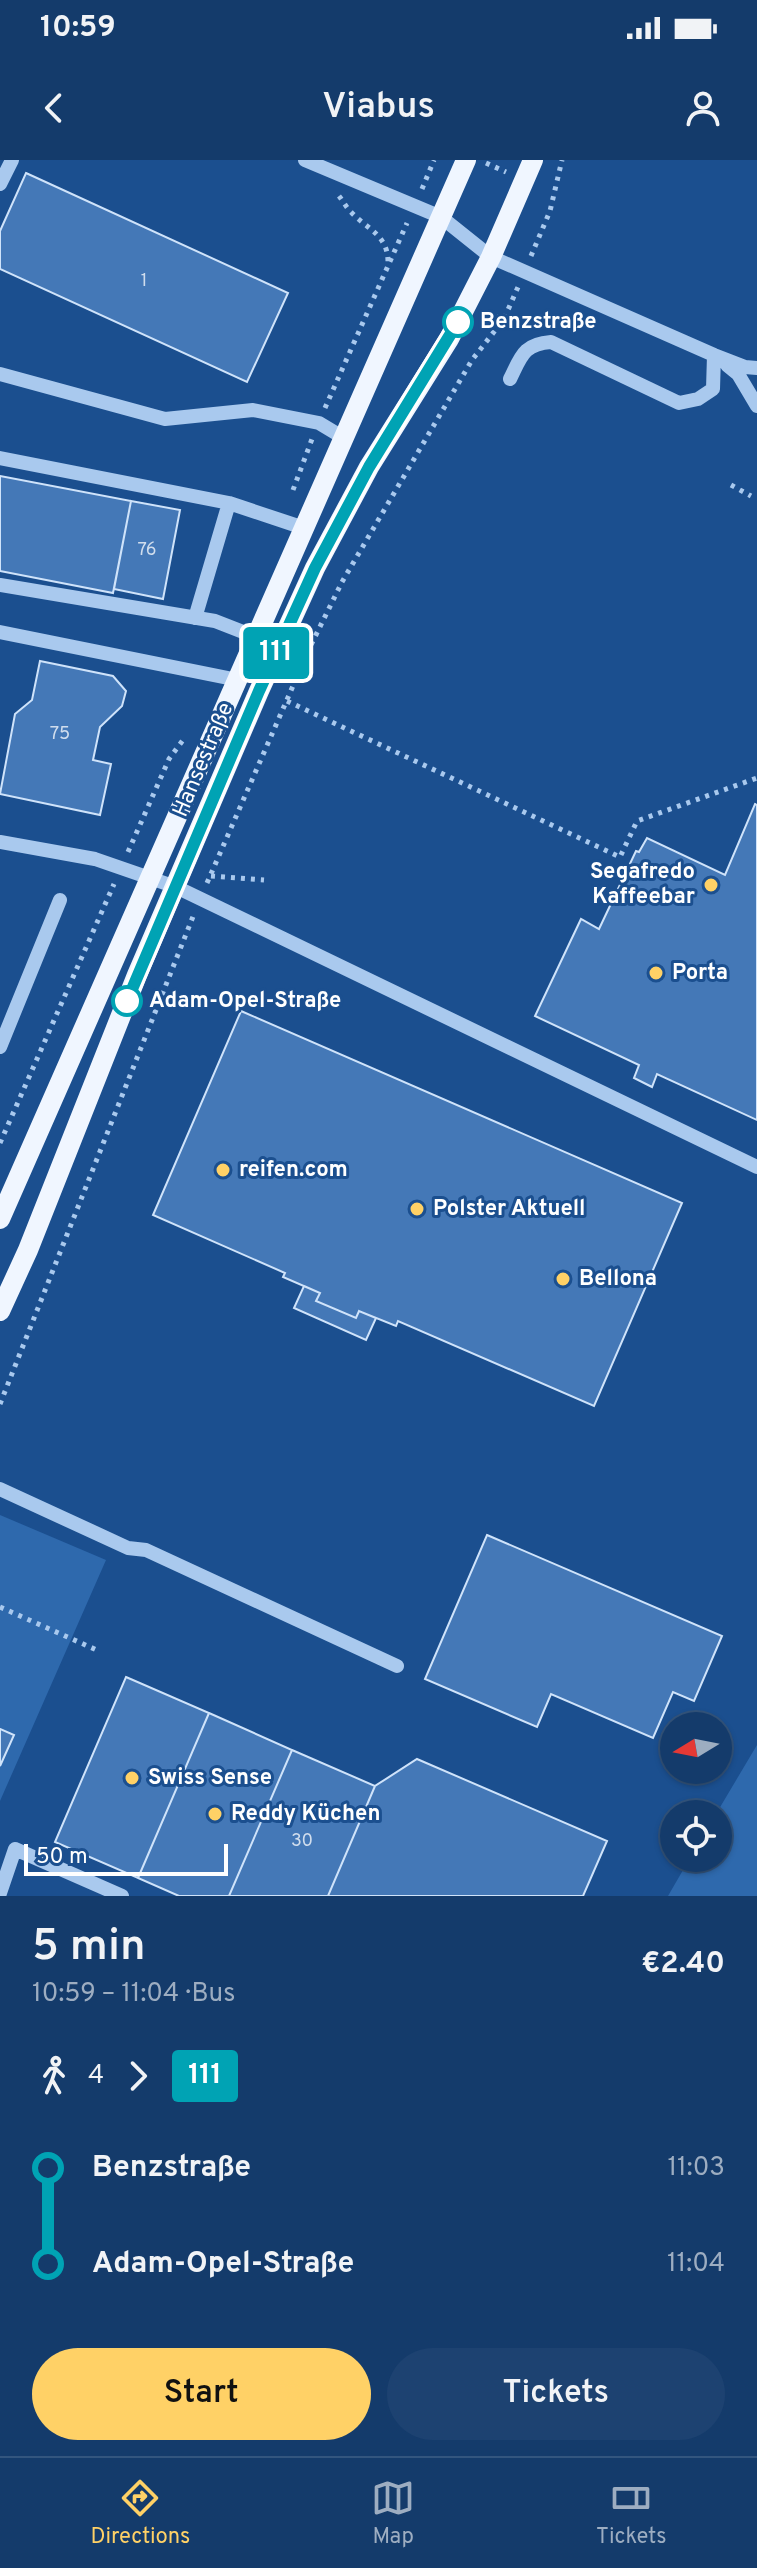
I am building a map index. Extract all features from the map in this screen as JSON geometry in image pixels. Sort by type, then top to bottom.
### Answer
[{"type":"main road","name":"Hansestraße","points":[[0,1219],[466,160]]},
{"type":"main road","name":"Hansestraße","points":[[0,1311],[8,1273],[70,1147],[137,975],[315,568],[369,467],[449,339],[491,257],[533,160]]},
{"type":"street","points":[[0,184],[12,160]]},
{"type":"street","points":[[310,162],[441,217],[491,257],[714,355],[745,367],[757,368]]},
{"type":"street","points":[[510,379],[525,350],[537,343],[551,342],[679,403],[698,399],[713,389],[714,355]]},
{"type":"street","points":[[714,355],[738,374],[757,406]]},
{"type":"street","points":[[0,374],[165,419],[253,410],[319,423],[344,438]]},
{"type":"street","points":[[0,458],[229,503],[304,528]]},
{"type":"street","points":[[195,618],[229,503]]},
{"type":"street","points":[[0,585],[215,621],[256,637]]},
{"type":"street","points":[[0,632],[238,680]]},
{"type":"street","points":[[0,842],[95,859],[151,876],[757,1167]]},
{"type":"street","points":[[0,1047],[60,900]]},
{"type":"street","points":[[0,1489],[128,1548],[146,1550],[397,1666]]},
{"type":"street","points":[[0,1893],[15,1849],[122,1896]]},
{"type":"path","points":[[283,520],[319,423],[434,160]]},
{"type":"path","points":[[0,1404],[177,952],[287,701],[342,582],[472,360],[504,319],[550,211],[562,160]]},
{"type":"path","points":[[310,162],[351,212],[383,239],[388,252],[388,266]]},
{"type":"path","points":[[731,485],[751,496]]},
{"type":"path","points":[[287,701],[620,857],[637,821],[757,778]]},
{"type":"path","points":[[0,1143],[169,759],[191,729]]},
{"type":"path","points":[[211,876],[264,880]]},
{"type":"path","points":[[0,1607],[99,1651]]},
{"type":"shaded area","points":[[0,1515],[106,1560],[0,1801]]},
{"type":"shaded area","points":[[757,1745],[757,1896],[668,1896],[682,1872],[732,1872],[732,1800],[724,1800]]},
{"type":"building","points":[[26,173],[288,293],[247,382],[0,269],[0,231]]},
{"type":"building","points":[[0,476],[131,501],[113,593],[0,571]]},
{"type":"building","points":[[131,501],[180,510],[163,599],[114,589]]},
{"type":"building","points":[[40,661],[113,676],[126,691],[122,706],[100,727],[93,760],[111,764],[100,815],[0,794],[15,714],[32,700]]},
{"type":"building","name":"Porta","points":[[755,804],[757,1120],[657,1074],[652,1087],[634,1078],[639,1065],[535,1016],[581,919],[599,929],[636,851],[639,852],[647,838],[725,875]]},
{"type":"building","name":"Polster Aktuell","points":[[241,1011],[682,1203],[594,1406],[398,1321],[396,1326],[359,1311],[356,1318],[316,1301],[320,1293],[283,1277],[285,1273],[153,1215]]},
{"type":"building","points":[[304,1286],[320,1293],[316,1301],[356,1318],[359,1311],[376,1318],[366,1340],[294,1308]]},
{"type":"building","points":[[487,1535],[722,1636],[694,1701],[673,1692],[664,1712],[660,1712],[660,1722],[653,1738],[551,1694],[537,1727],[425,1679]]},
{"type":"building","name":"Swiss Sense","points":[[126,1677],[209,1713],[138,1878],[55,1842]]},
{"type":"building","name":"Reddy Küchen","points":[[209,1713],[292,1750],[229,1896],[179,1896],[138,1878]]},
{"type":"building","points":[[0,1729],[14,1735],[0,1766]]},
{"type":"building","points":[[292,1750],[375,1786],[328,1896],[229,1896]]},
{"type":"building","points":[[417,1759],[607,1841],[583,1896],[328,1896],[375,1786]]},
{"type":"bus line","name":"111","points":[[127,1001],[315,568],[369,467],[458,322]]},
{"type":"place","name":"Benzstraße","points":[[458,322]]},
{"type":"place","name":"Segafredo Kaffeebar","points":[[711,885]]},
{"type":"place","name":"Porta","points":[[656,973]]},
{"type":"place","name":"Adam-Opel-Straße","points":[[127,1001]]},
{"type":"place","name":"reifen.com","points":[[223,1170]]},
{"type":"place","name":"Polster Aktuell","points":[[417,1209]]},
{"type":"place","name":"Bellona","points":[[563,1279]]},
{"type":"place","name":"Swiss Sense","points":[[132,1778]]},
{"type":"place","name":"Reddy Küchen","points":[[215,1814]]}]
